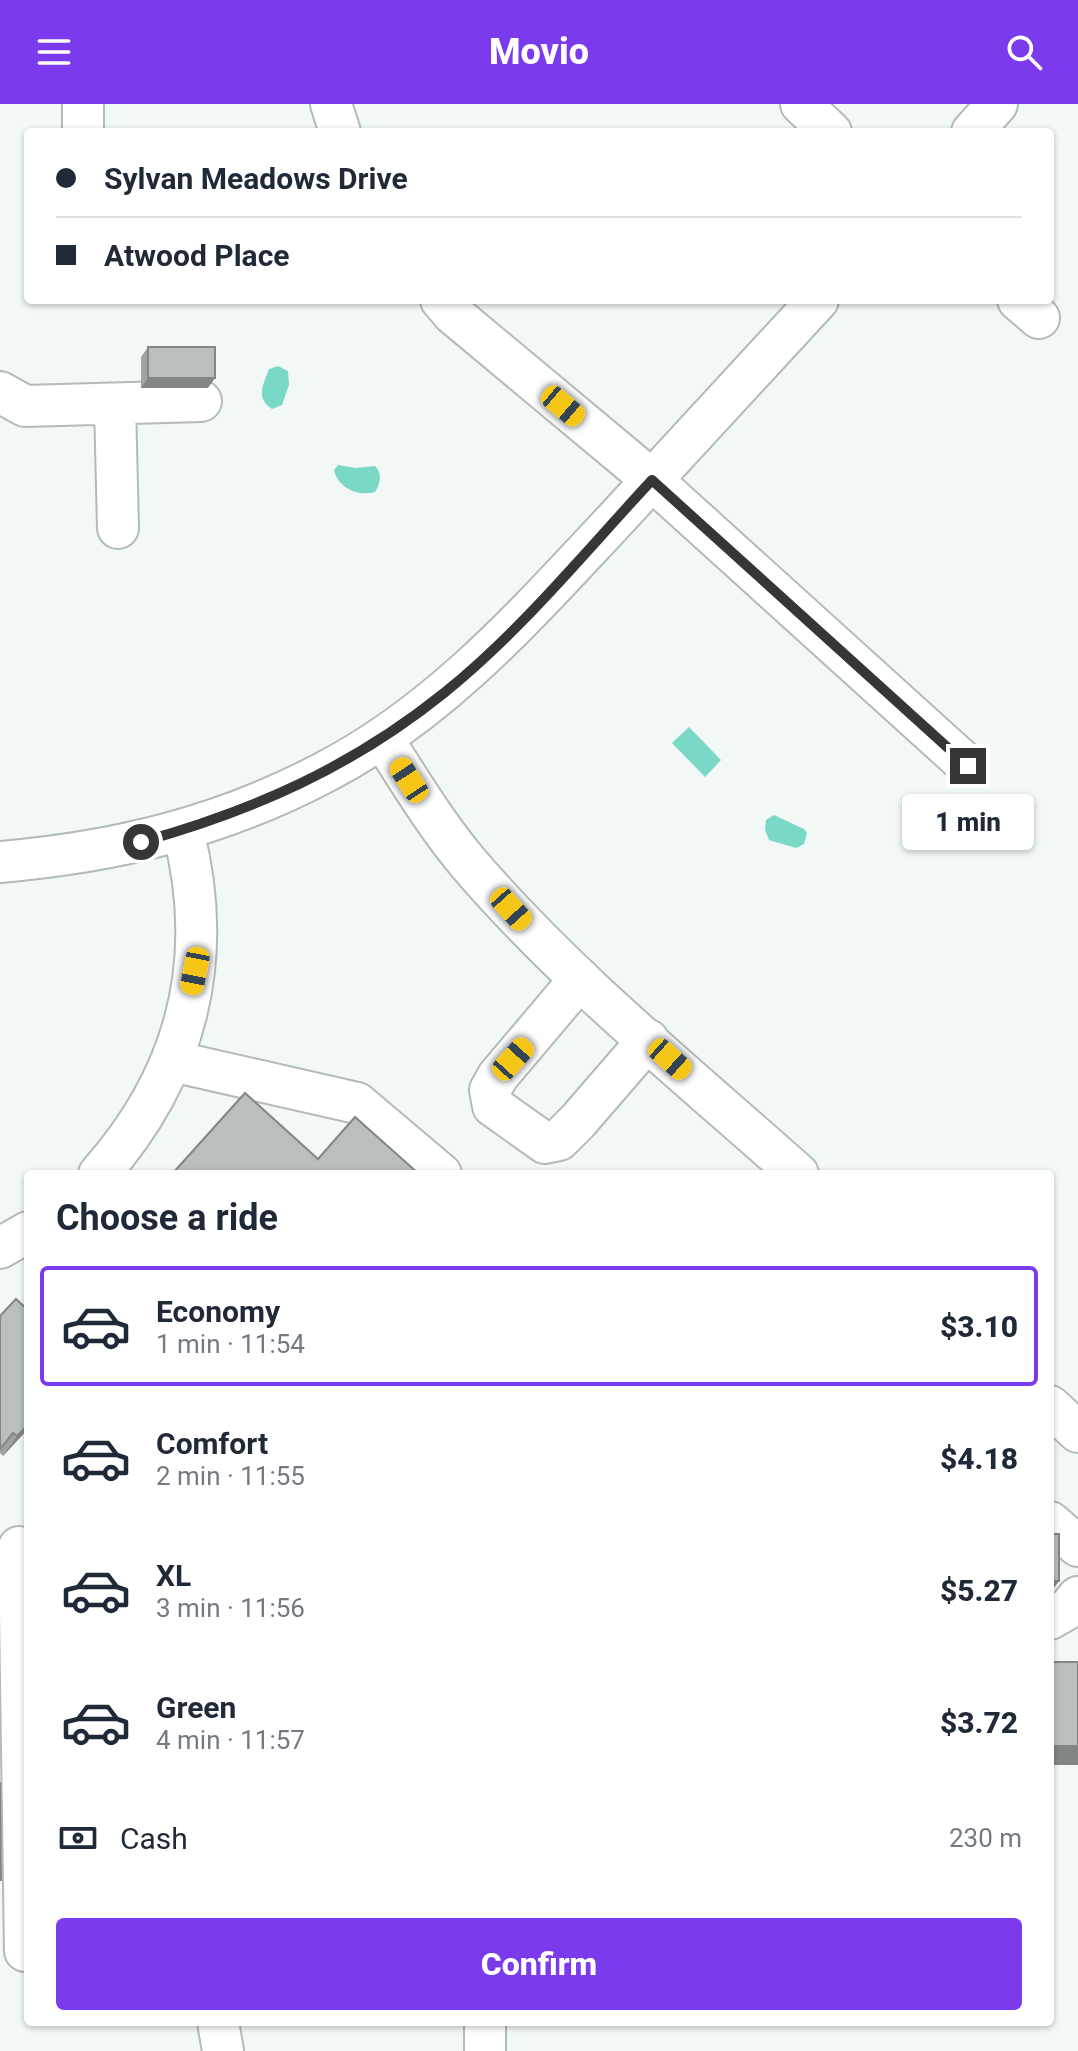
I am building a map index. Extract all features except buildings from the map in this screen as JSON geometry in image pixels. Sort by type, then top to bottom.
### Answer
[{"type":"street","points":[[83,104],[83,128]]},
{"type":"street","points":[[331,104],[339,128]]},
{"type":"street","points":[[801,104],[827,128]]},
{"type":"street","points":[[976,128],[997,104]]},
{"type":"street","points":[[444,304],[652,480],[968,766]]},
{"type":"street","points":[[0,862],[84,853],[183,831],[254,806],[325,773],[382,738],[445,692],[505,637],[814,304]]},
{"type":"street","points":[[0,392],[25,406],[201,401]]},
{"type":"street","points":[[115,404],[118,528]]},
{"type":"street","points":[[382,738],[436,821],[469,863],[554,956],[794,1170]]},
{"type":"street","points":[[103,1170],[123,1148],[150,1106],[172,1061],[187,1014],[195,971],[197,915],[192,866],[183,831]]},
{"type":"street","points":[[580,979],[498,1076],[490,1090],[493,1106],[545,1143],[559,1140],[648,1040]]},
{"type":"street","points":[[172,1061],[357,1103],[436,1170]]},
{"type":"street","points":[[0,1248],[24,1234]]},
{"type":"street","points":[[1054,1525],[1078,1546]]},
{"type":"street","points":[[16,1545],[18,1951]]},
{"type":"street","points":[[1054,1617],[1069,1608],[1078,1597]]},
{"type":"street","points":[[219,2026],[223,2051]]},
{"type":"street","points":[[485,2026],[485,2051]]},
{"type":"shaded area","points":[[278,366],[288,371],[289,385],[282,405],[272,409],[264,400],[262,391],[269,369]]},
{"type":"shaded area","points":[[338,465],[356,468],[375,466],[380,479],[375,492],[362,493],[344,486],[334,470]]},
{"type":"shaded area","points":[[689,727],[721,760],[705,777],[672,743]]},
{"type":"shaded area","points":[[774,815],[804,829],[807,833],[804,844],[796,848],[769,840],[765,830],[766,820]]},
{"type":"route","points":[[141,842],[254,806],[325,773],[382,738],[445,692],[505,637],[652,480],[968,766]]}]
